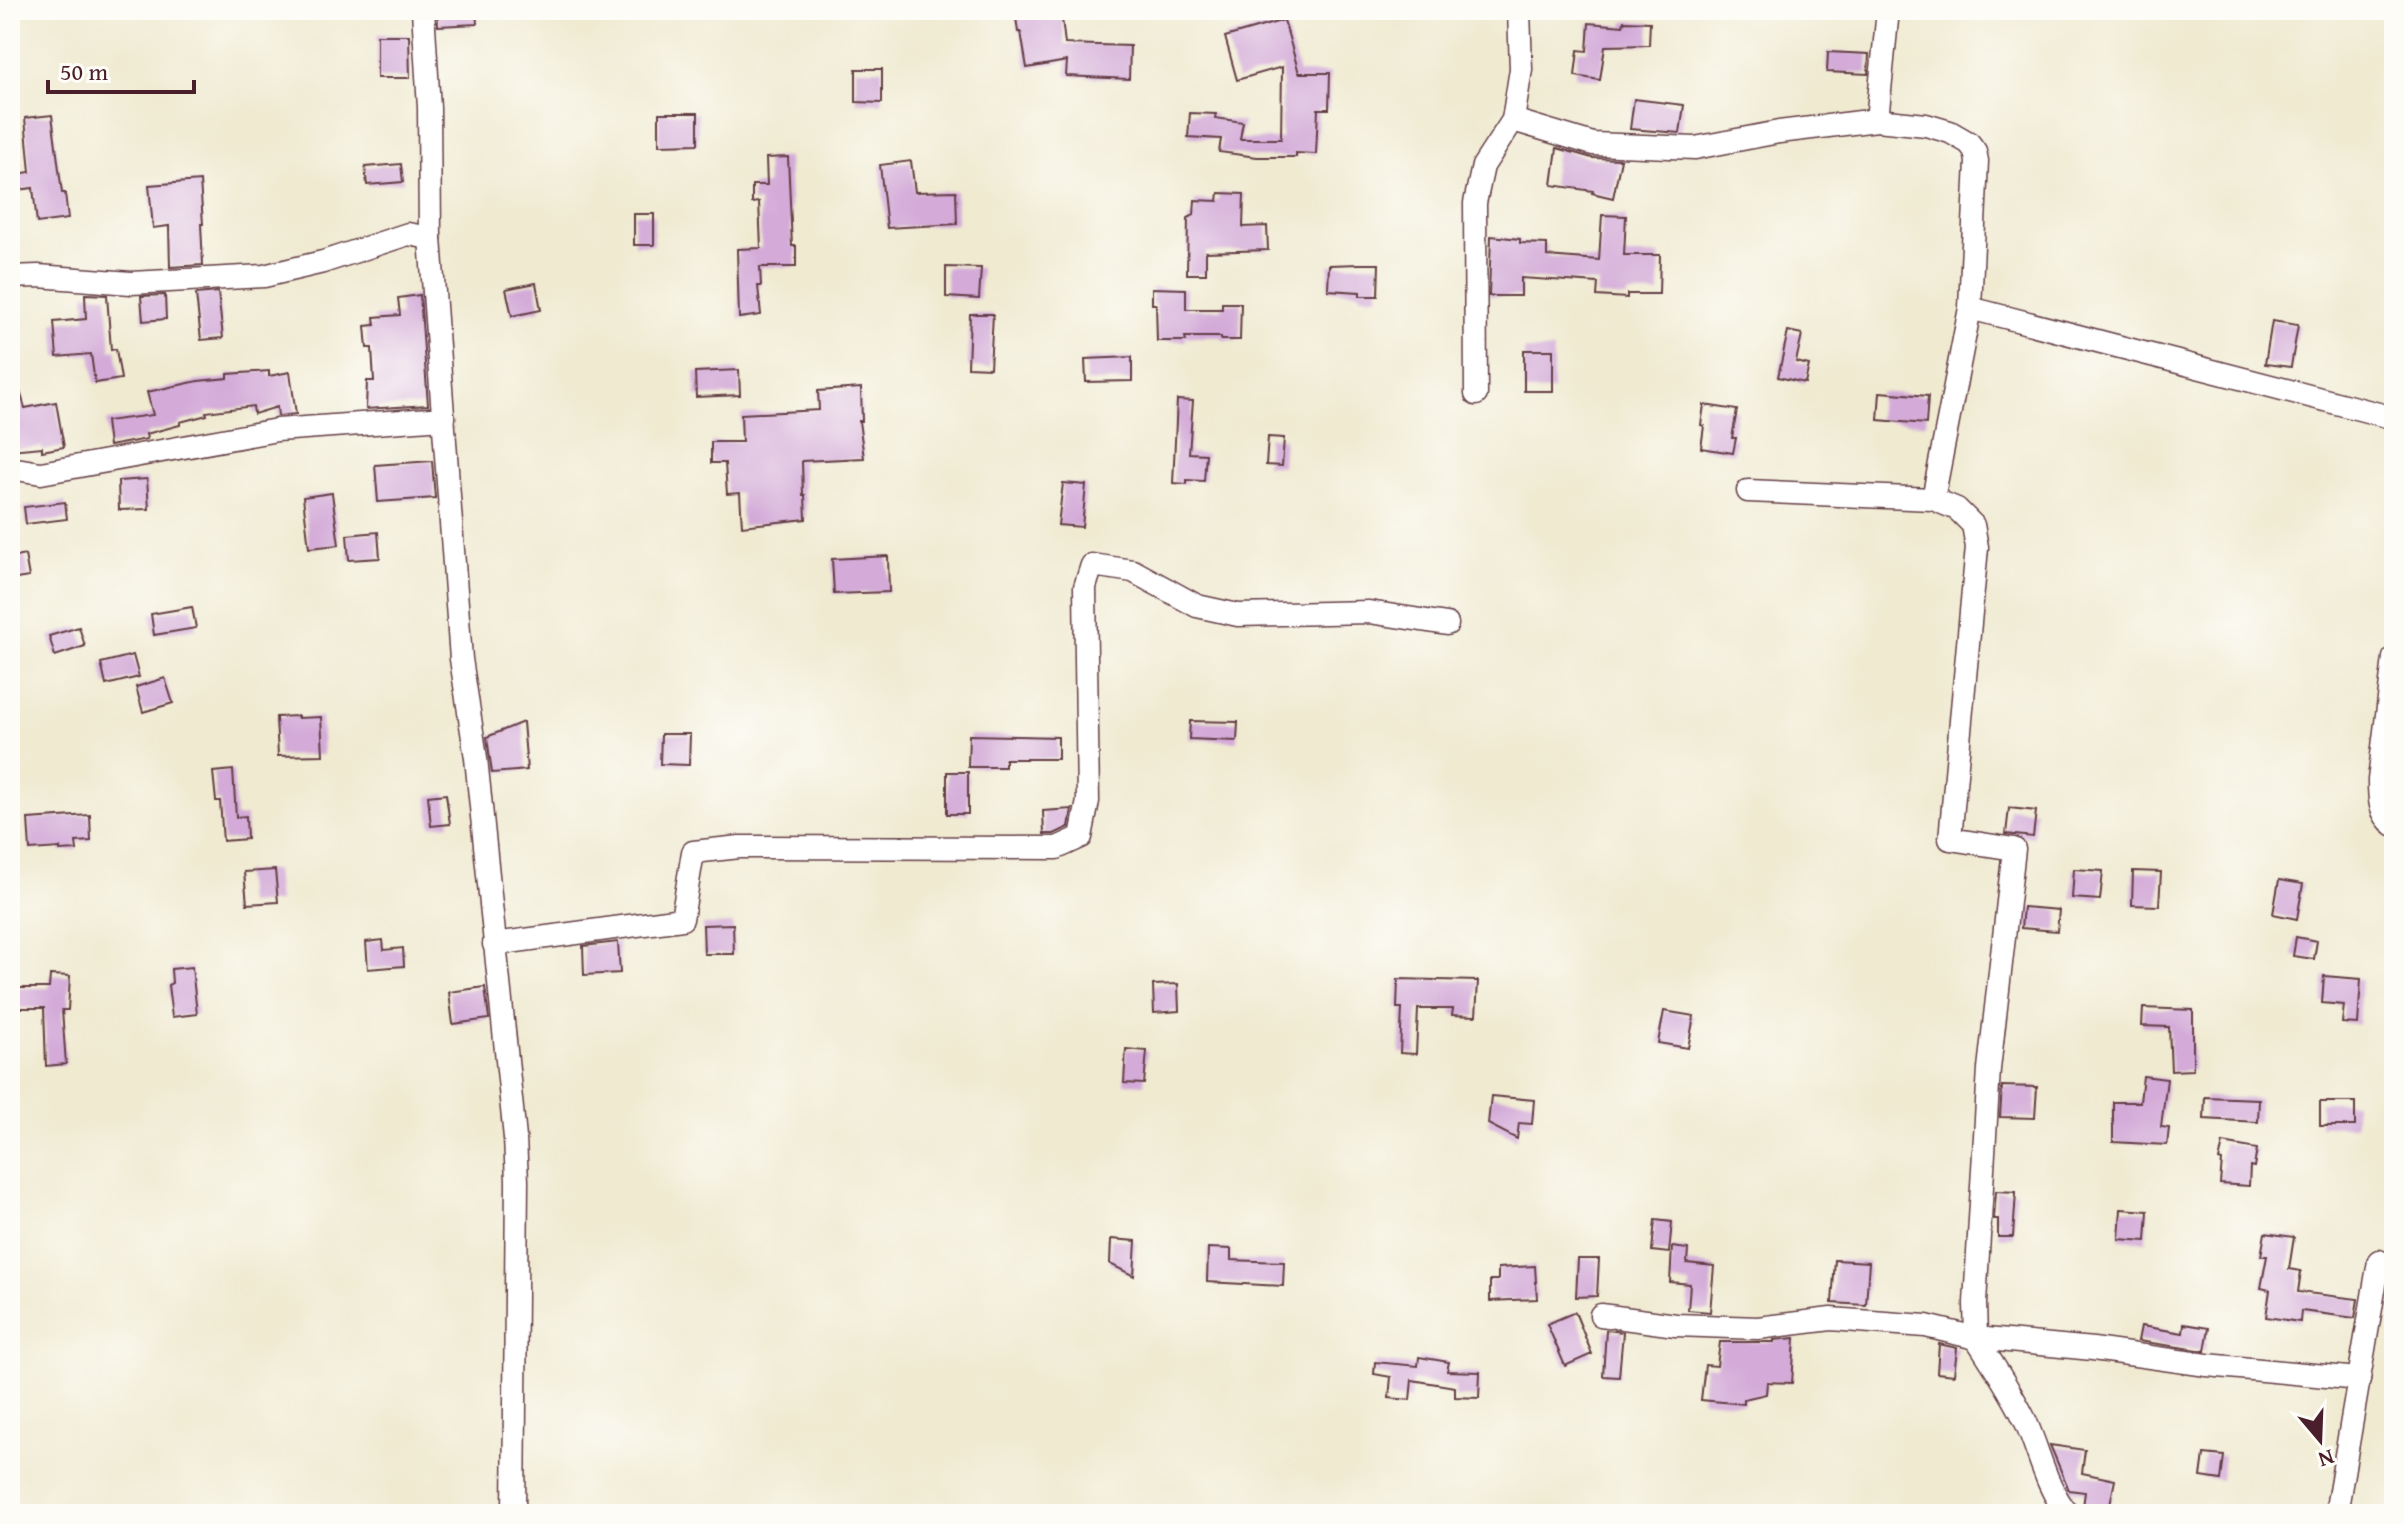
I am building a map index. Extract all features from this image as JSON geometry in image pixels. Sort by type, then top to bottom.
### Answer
[{"type":"street","points":[[423,10],[429,108],[430,238],[461,659],[476,758],[515,1138],[514,1514]]},
{"type":"street","points":[[1476,394],[1475,203],[1483,166],[1513,120],[1521,69],[1519,10]]},
{"type":"street","points":[[1877,120],[1888,10]]},
{"type":"street","points":[[1513,120],[1593,144],[1695,148],[1779,132],[1877,120],[1926,125],[1950,132],[1969,143],[1975,151],[1977,176],[1970,308],[1933,499]]},
{"type":"street","points":[[10,277],[131,283],[264,276],[323,262],[408,234],[430,238]]},
{"type":"street","points":[[1970,308],[2394,418]]},
{"type":"street","points":[[10,468],[41,473],[277,430],[444,418]]},
{"type":"street","points":[[1748,491],[1933,499],[1957,509],[1973,525],[1977,547],[1950,839],[2014,849],[1989,1069],[1975,1303],[1976,1338],[2024,1419],[2058,1502],[2068,1514]]},
{"type":"street","points":[[494,944],[682,919],[693,852],[740,847],[1057,848],[1081,837],[1088,801],[1085,587],[1092,565],[1133,571],[1197,606],[1238,615],[1369,612],[1447,624]]},
{"type":"street","points":[[2394,658],[2379,780],[2379,800],[2385,818],[2394,825]]},
{"type":"street","points":[[2336,1514],[2379,1261]]},
{"type":"street","points":[[1601,1315],[1676,1325],[1758,1328],[1831,1319],[1926,1326],[1976,1338],[2359,1379]]},
{"type":"building","points":[[437,10],[476,10],[477,24],[438,26]]},
{"type":"building","points":[[1015,10],[1061,10],[1065,44],[1130,46],[1129,79],[1066,76],[1067,61],[1027,68]]},
{"type":"building","points":[[1284,20],[1299,73],[1330,73],[1329,109],[1318,109],[1316,154],[1257,157],[1219,152],[1221,139],[1188,137],[1190,113],[1216,114],[1215,118],[1243,122],[1240,139],[1281,139],[1282,67],[1237,80],[1225,37]]},
{"type":"building","points":[[1624,21],[1650,22],[1649,45],[1605,46],[1600,80],[1575,76],[1578,50],[1587,51],[1589,23],[1623,26]]},
{"type":"building","points":[[377,35],[409,35],[410,78],[377,78]]},
{"type":"building","points":[[1828,52],[1869,54],[1868,74],[1827,72]]},
{"type":"building","points":[[856,69],[882,69],[882,103],[856,102]]},
{"type":"building","points":[[1634,99],[1684,105],[1680,133],[1630,129]]},
{"type":"building","points":[[659,113],[698,113],[698,144],[659,145]]},
{"type":"building","points":[[52,115],[68,219],[37,223],[33,188],[18,190],[17,174],[30,172],[25,118]]},
{"type":"building","points":[[1557,148],[1592,158],[1621,159],[1613,198],[1593,191],[1552,185]]},
{"type":"building","points":[[788,157],[792,246],[796,246],[796,267],[760,267],[761,315],[739,318],[737,249],[761,248],[759,202],[752,203],[752,185],[767,185],[766,158]]},
{"type":"building","points":[[911,161],[915,192],[956,191],[957,224],[887,228],[880,165]]},
{"type":"building","points":[[401,164],[403,182],[367,185],[365,167]]},
{"type":"building","points":[[200,181],[203,265],[170,267],[169,226],[153,228],[149,185]]},
{"type":"building","points":[[1219,193],[1244,194],[1243,227],[1267,226],[1268,250],[1206,252],[1206,274],[1187,274],[1188,218],[1194,215],[1195,200],[1218,201]]},
{"type":"building","points":[[634,214],[654,214],[654,245],[634,245]]},
{"type":"building","points":[[1602,215],[1626,216],[1624,255],[1660,255],[1659,294],[1627,294],[1627,298],[1597,296],[1598,283],[1521,278],[1521,296],[1489,296],[1491,236],[1520,239],[1520,243],[1547,244],[1547,256],[1599,260]]},
{"type":"building","points":[[1379,264],[1378,296],[1328,290],[1329,265]]},
{"type":"building","points":[[946,267],[981,268],[979,299],[946,297]]},
{"type":"building","points":[[536,283],[541,310],[512,316],[506,289]]},
{"type":"building","points":[[1152,288],[1186,289],[1186,309],[1222,309],[1222,303],[1241,303],[1240,340],[1185,337],[1186,341],[1157,341],[1156,304],[1152,304]]},
{"type":"building","points":[[218,292],[223,338],[201,340],[196,294]]},
{"type":"building","points":[[85,294],[107,295],[111,350],[116,349],[121,379],[95,383],[91,354],[57,357],[54,322],[86,319]]},
{"type":"building","points":[[165,295],[166,319],[143,321],[141,296]]},
{"type":"building","points":[[420,295],[428,405],[366,409],[367,381],[374,381],[372,348],[367,348],[365,326],[375,325],[374,317],[400,315],[398,298]]},
{"type":"building","points":[[970,314],[993,314],[990,368],[968,367]]},
{"type":"building","points":[[2272,321],[2298,325],[2291,367],[2265,364]]},
{"type":"building","points":[[1788,331],[1802,334],[1796,362],[1809,365],[1805,383],[1778,377]]},
{"type":"building","points":[[1524,350],[1553,350],[1553,391],[1524,391]]},
{"type":"building","points":[[1132,357],[1132,381],[1086,382],[1085,359]]},
{"type":"building","points":[[739,370],[740,395],[696,397],[695,372]]},
{"type":"building","points":[[14,371],[25,408],[56,402],[64,447],[42,451],[42,447],[10,450],[10,372]]},
{"type":"building","points":[[269,371],[269,376],[290,372],[296,414],[278,416],[277,407],[254,414],[253,406],[206,412],[207,415],[180,422],[180,425],[146,434],[147,439],[109,446],[106,421],[153,415],[147,392],[228,378],[228,374]]},
{"type":"building","points":[[861,388],[862,421],[859,421],[864,458],[802,461],[806,519],[742,526],[740,493],[727,494],[725,463],[711,463],[711,442],[742,442],[741,414],[819,410],[818,391]]},
{"type":"building","points":[[1880,392],[1928,396],[1926,424],[1878,420]]},
{"type":"building","points":[[1177,400],[1193,401],[1189,453],[1206,454],[1204,481],[1173,483]]},
{"type":"building","points":[[1704,405],[1737,410],[1733,453],[1701,448]]},
{"type":"building","points":[[1268,437],[1284,438],[1282,466],[1266,465]]},
{"type":"building","points":[[432,461],[435,498],[378,502],[375,465]]},
{"type":"building","points":[[147,479],[149,509],[119,510],[118,481]]},
{"type":"building","points":[[1063,483],[1086,485],[1082,527],[1058,525]]},
{"type":"building","points":[[332,493],[339,545],[309,548],[303,497]]},
{"type":"building","points":[[65,502],[67,519],[26,524],[24,507]]},
{"type":"building","points":[[378,532],[380,558],[349,560],[347,535]]},
{"type":"building","points":[[25,555],[29,577],[10,580],[10,558]]},
{"type":"building","points":[[888,556],[889,592],[834,594],[832,559]]},
{"type":"building","points":[[192,607],[196,628],[154,635],[151,614]]},
{"type":"building","points":[[79,627],[85,646],[55,656],[49,636]]},
{"type":"building","points":[[133,655],[139,677],[106,685],[101,663]]},
{"type":"building","points":[[165,678],[173,703],[143,712],[136,687]]},
{"type":"building","points":[[276,717],[321,717],[323,755],[278,756]]},
{"type":"building","points":[[1190,721],[1238,722],[1237,741],[1189,739]]},
{"type":"building","points":[[523,722],[527,770],[492,773],[487,737]]},
{"type":"building","points":[[661,734],[690,734],[689,765],[660,764]]},
{"type":"building","points":[[969,735],[1058,737],[1058,759],[1005,759],[1005,767],[968,767]]},
{"type":"building","points":[[233,770],[236,817],[246,816],[247,839],[223,841],[220,801],[216,801],[213,772]]},
{"type":"building","points":[[947,772],[968,772],[968,814],[947,814]]},
{"type":"building","points":[[446,794],[450,824],[431,826],[428,796]]},
{"type":"building","points":[[2009,808],[2036,811],[2033,837],[2006,834]]},
{"type":"building","points":[[1072,809],[1069,827],[1054,834],[1044,834],[1043,811]]},
{"type":"building","points":[[90,815],[91,841],[76,842],[77,850],[30,850],[28,819]]},
{"type":"building","points":[[2074,869],[2103,871],[2100,900],[2072,898]]},
{"type":"building","points":[[275,870],[278,902],[247,904],[244,872]]},
{"type":"building","points":[[2133,871],[2161,872],[2159,906],[2132,905]]},
{"type":"building","points":[[2279,880],[2303,884],[2297,919],[2273,914]]},
{"type":"building","points":[[2023,907],[2059,910],[2057,931],[2021,928]]},
{"type":"building","points":[[733,924],[734,954],[704,954],[703,925]]},
{"type":"building","points":[[2296,937],[2317,941],[2314,959],[2293,956]]},
{"type":"building","points":[[383,940],[384,950],[403,948],[404,966],[368,969],[366,942]]},
{"type":"building","points":[[618,942],[620,973],[584,975],[583,946]]},
{"type":"building","points":[[192,967],[197,1014],[172,1017],[168,985],[172,983],[171,969]]},
{"type":"building","points":[[50,975],[70,976],[68,1010],[62,1010],[66,1064],[46,1066],[44,1008],[15,1008],[16,988],[49,988]]},
{"type":"building","points":[[2324,976],[2361,979],[2358,1024],[2342,1023],[2344,1005],[2322,1003]]},
{"type":"building","points":[[1398,979],[1478,981],[1476,1016],[1452,1015],[1453,1009],[1418,1009],[1416,1054],[1400,1053],[1402,1008],[1397,1008]]},
{"type":"building","points":[[1178,984],[1179,1011],[1154,1013],[1153,985]]},
{"type":"building","points":[[485,987],[489,1019],[453,1024],[449,992]]},
{"type":"building","points":[[2143,1008],[2193,1010],[2193,1070],[2171,1071],[2169,1027],[2142,1026]]},
{"type":"building","points":[[1664,1011],[1694,1016],[1688,1048],[1658,1043]]},
{"type":"building","points":[[1126,1049],[1147,1051],[1144,1084],[1124,1083]]},
{"type":"building","points":[[2143,1076],[2167,1079],[2161,1127],[2169,1128],[2167,1145],[2113,1142],[2113,1102],[2140,1102]]},
{"type":"building","points":[[2002,1086],[2037,1087],[2035,1118],[2000,1117]]},
{"type":"building","points":[[1491,1096],[1534,1100],[1532,1124],[1519,1123],[1517,1139],[1488,1124]]},
{"type":"building","points":[[2205,1097],[2259,1099],[2258,1122],[2204,1119]]},
{"type":"building","points":[[2320,1102],[2355,1102],[2355,1126],[2320,1126]]},
{"type":"building","points":[[2223,1143],[2257,1149],[2254,1167],[2250,1166],[2249,1186],[2220,1184],[2222,1161],[2219,1160]]},
{"type":"building","points":[[1996,1191],[2016,1192],[2013,1237],[1998,1237],[1998,1219],[1994,1219]]},
{"type":"building","points":[[2121,1209],[2148,1211],[2146,1241],[2119,1239]]},
{"type":"building","points":[[1655,1220],[1672,1222],[1669,1253],[1652,1251]]},
{"type":"building","points":[[2265,1233],[2294,1237],[2289,1269],[2301,1271],[2298,1292],[2358,1299],[2355,1318],[2301,1311],[2300,1322],[2266,1317],[2270,1290],[2261,1288],[2267,1256],[2261,1256]]},
{"type":"building","points":[[1111,1239],[1136,1241],[1134,1276],[1110,1264]]},
{"type":"building","points":[[1672,1247],[1688,1249],[1687,1263],[1714,1266],[1710,1312],[1688,1310],[1690,1284],[1670,1282]]},
{"type":"building","points":[[1208,1248],[1231,1249],[1231,1260],[1284,1262],[1283,1286],[1207,1282]]},
{"type":"building","points":[[1578,1259],[1599,1259],[1597,1296],[1576,1297]]},
{"type":"building","points":[[1835,1260],[1869,1262],[1866,1305],[1832,1303]]},
{"type":"building","points":[[1535,1266],[1537,1299],[1490,1301],[1490,1280],[1498,1280],[1498,1268]]},
{"type":"building","points":[[1575,1312],[1592,1354],[1565,1366],[1547,1324]]},
{"type":"building","points":[[2184,1324],[2209,1328],[2205,1351],[2138,1341],[2141,1326],[2183,1333]]},
{"type":"building","points":[[1606,1330],[1623,1332],[1619,1377],[1603,1376]]},
{"type":"building","points":[[1795,1338],[1792,1383],[1767,1382],[1766,1394],[1744,1399],[1744,1404],[1701,1400],[1705,1365],[1717,1366],[1720,1342],[1774,1342]]},
{"type":"building","points":[[1939,1344],[1957,1348],[1954,1375],[1937,1373]]},
{"type":"building","points":[[1419,1357],[1449,1362],[1447,1371],[1480,1372],[1479,1398],[1455,1397],[1455,1387],[1412,1380],[1410,1400],[1389,1398],[1391,1377],[1374,1374],[1375,1362],[1418,1366]]},
{"type":"building","points":[[2050,1445],[2085,1450],[2082,1473],[2115,1480],[2108,1514],[2082,1514],[2085,1492],[2069,1490]]},
{"type":"building","points":[[2204,1454],[2224,1456],[2221,1480],[2201,1477]]}]
